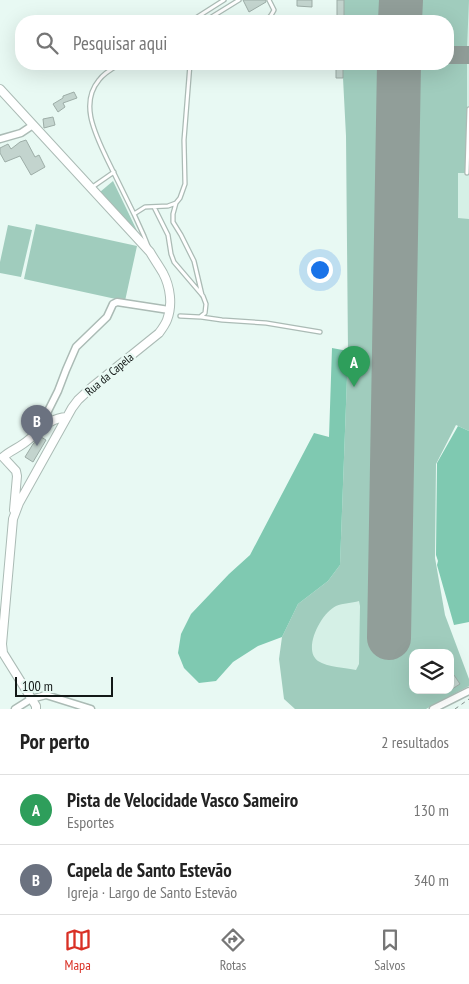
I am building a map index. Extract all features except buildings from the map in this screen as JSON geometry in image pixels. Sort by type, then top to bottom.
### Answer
[{"type":"street","name":"Rua da Capela","points":[[0,89],[151,254],[164,274],[170,288],[168,319],[159,334],[78,400],[19,503],[13,519],[3,614],[3,653],[32,699],[36,709]]},
{"type":"street","points":[[0,139],[21,133],[33,125]]},
{"type":"street","points":[[49,423],[47,413],[76,347],[106,317],[113,304],[117,302],[170,310]]},
{"type":"street","points":[[13,519],[17,476],[16,471],[2,457],[22,445],[57,418],[67,417]]},
{"type":"street","points":[[433,709],[444,706],[469,690]]},
{"type":"street","points":[[15,709],[32,699],[46,695],[91,709]]},
{"type":"lane","points":[[200,15],[224,0]]},
{"type":"lane","points":[[214,15],[239,0]]},
{"type":"lane","points":[[268,0],[274,10],[271,15]]},
{"type":"lane","points":[[110,70],[99,80],[93,90],[89,112],[93,125],[151,254]]},
{"type":"lane","points":[[190,70],[184,140],[185,184],[176,203],[173,222],[194,261],[202,296]]},
{"type":"lane","points":[[468,173],[469,109]]},
{"type":"lane","points":[[91,188],[114,172]]},
{"type":"lane","points":[[134,214],[145,207],[168,206],[176,203]]},
{"type":"lane","points":[[154,207],[168,235],[174,262],[202,296],[206,304],[205,313],[200,317]]},
{"type":"lane","points":[[180,316],[266,323],[320,332]]},
{"type":"path","points":[[455,709],[469,699]]},
{"type":"shaded area","points":[[344,0],[390,0],[390,15],[344,15]]},
{"type":"shaded area","points":[[369,0],[469,0],[469,408],[439,408],[413,649],[409,649],[409,657],[371,698],[303,652],[312,621],[351,595],[368,70],[454,70],[454,15],[369,15]]},
{"type":"shaded area","points":[[412,0],[469,0],[467,48],[465,50],[454,50],[454,15],[411,15]]},
{"type":"shaded area","points":[[454,59],[463,59],[467,62],[469,173],[458,173],[458,218],[469,219],[469,431],[456,425],[436,464],[435,558],[445,615],[469,679],[469,686],[426,709],[295,709],[284,699],[279,659],[282,637],[298,604],[328,581],[340,565],[348,351],[346,136],[343,70],[389,70],[377,638],[400,639],[411,70],[454,70]],"holes":[[[359,601],[359,664],[356,670],[331,666],[318,661],[312,649],[315,632],[330,610],[342,604]]]},
{"type":"shaded area","points":[[113,181],[141,239],[100,192]]},
{"type":"shaded area","points":[[36,224],[137,246],[125,301],[24,279]]},
{"type":"shaded area","points":[[8,225],[32,230],[21,277],[0,273],[0,262]]},
{"type":"green space","points":[[332,348],[348,351],[340,565],[328,581],[298,604],[282,637],[258,646],[233,662],[216,681],[199,683],[184,668],[178,653],[181,634],[191,614],[250,555],[314,433],[329,437]]},
{"type":"green space","points":[[458,426],[469,431],[469,622],[454,625],[437,565],[437,463]]},
{"type":"taxiway","points":[[454,55],[469,55]]},
{"type":"runway","points":[[400,15],[401,0]]},
{"type":"runway","points":[[389,638],[399,70]]},
{"type":"place","name":"Pista de Velocidade Vasco Sameiro","points":[[354,387]]},
{"type":"place","name":"Capela de Santo Estevão","points":[[37,446]]}]
